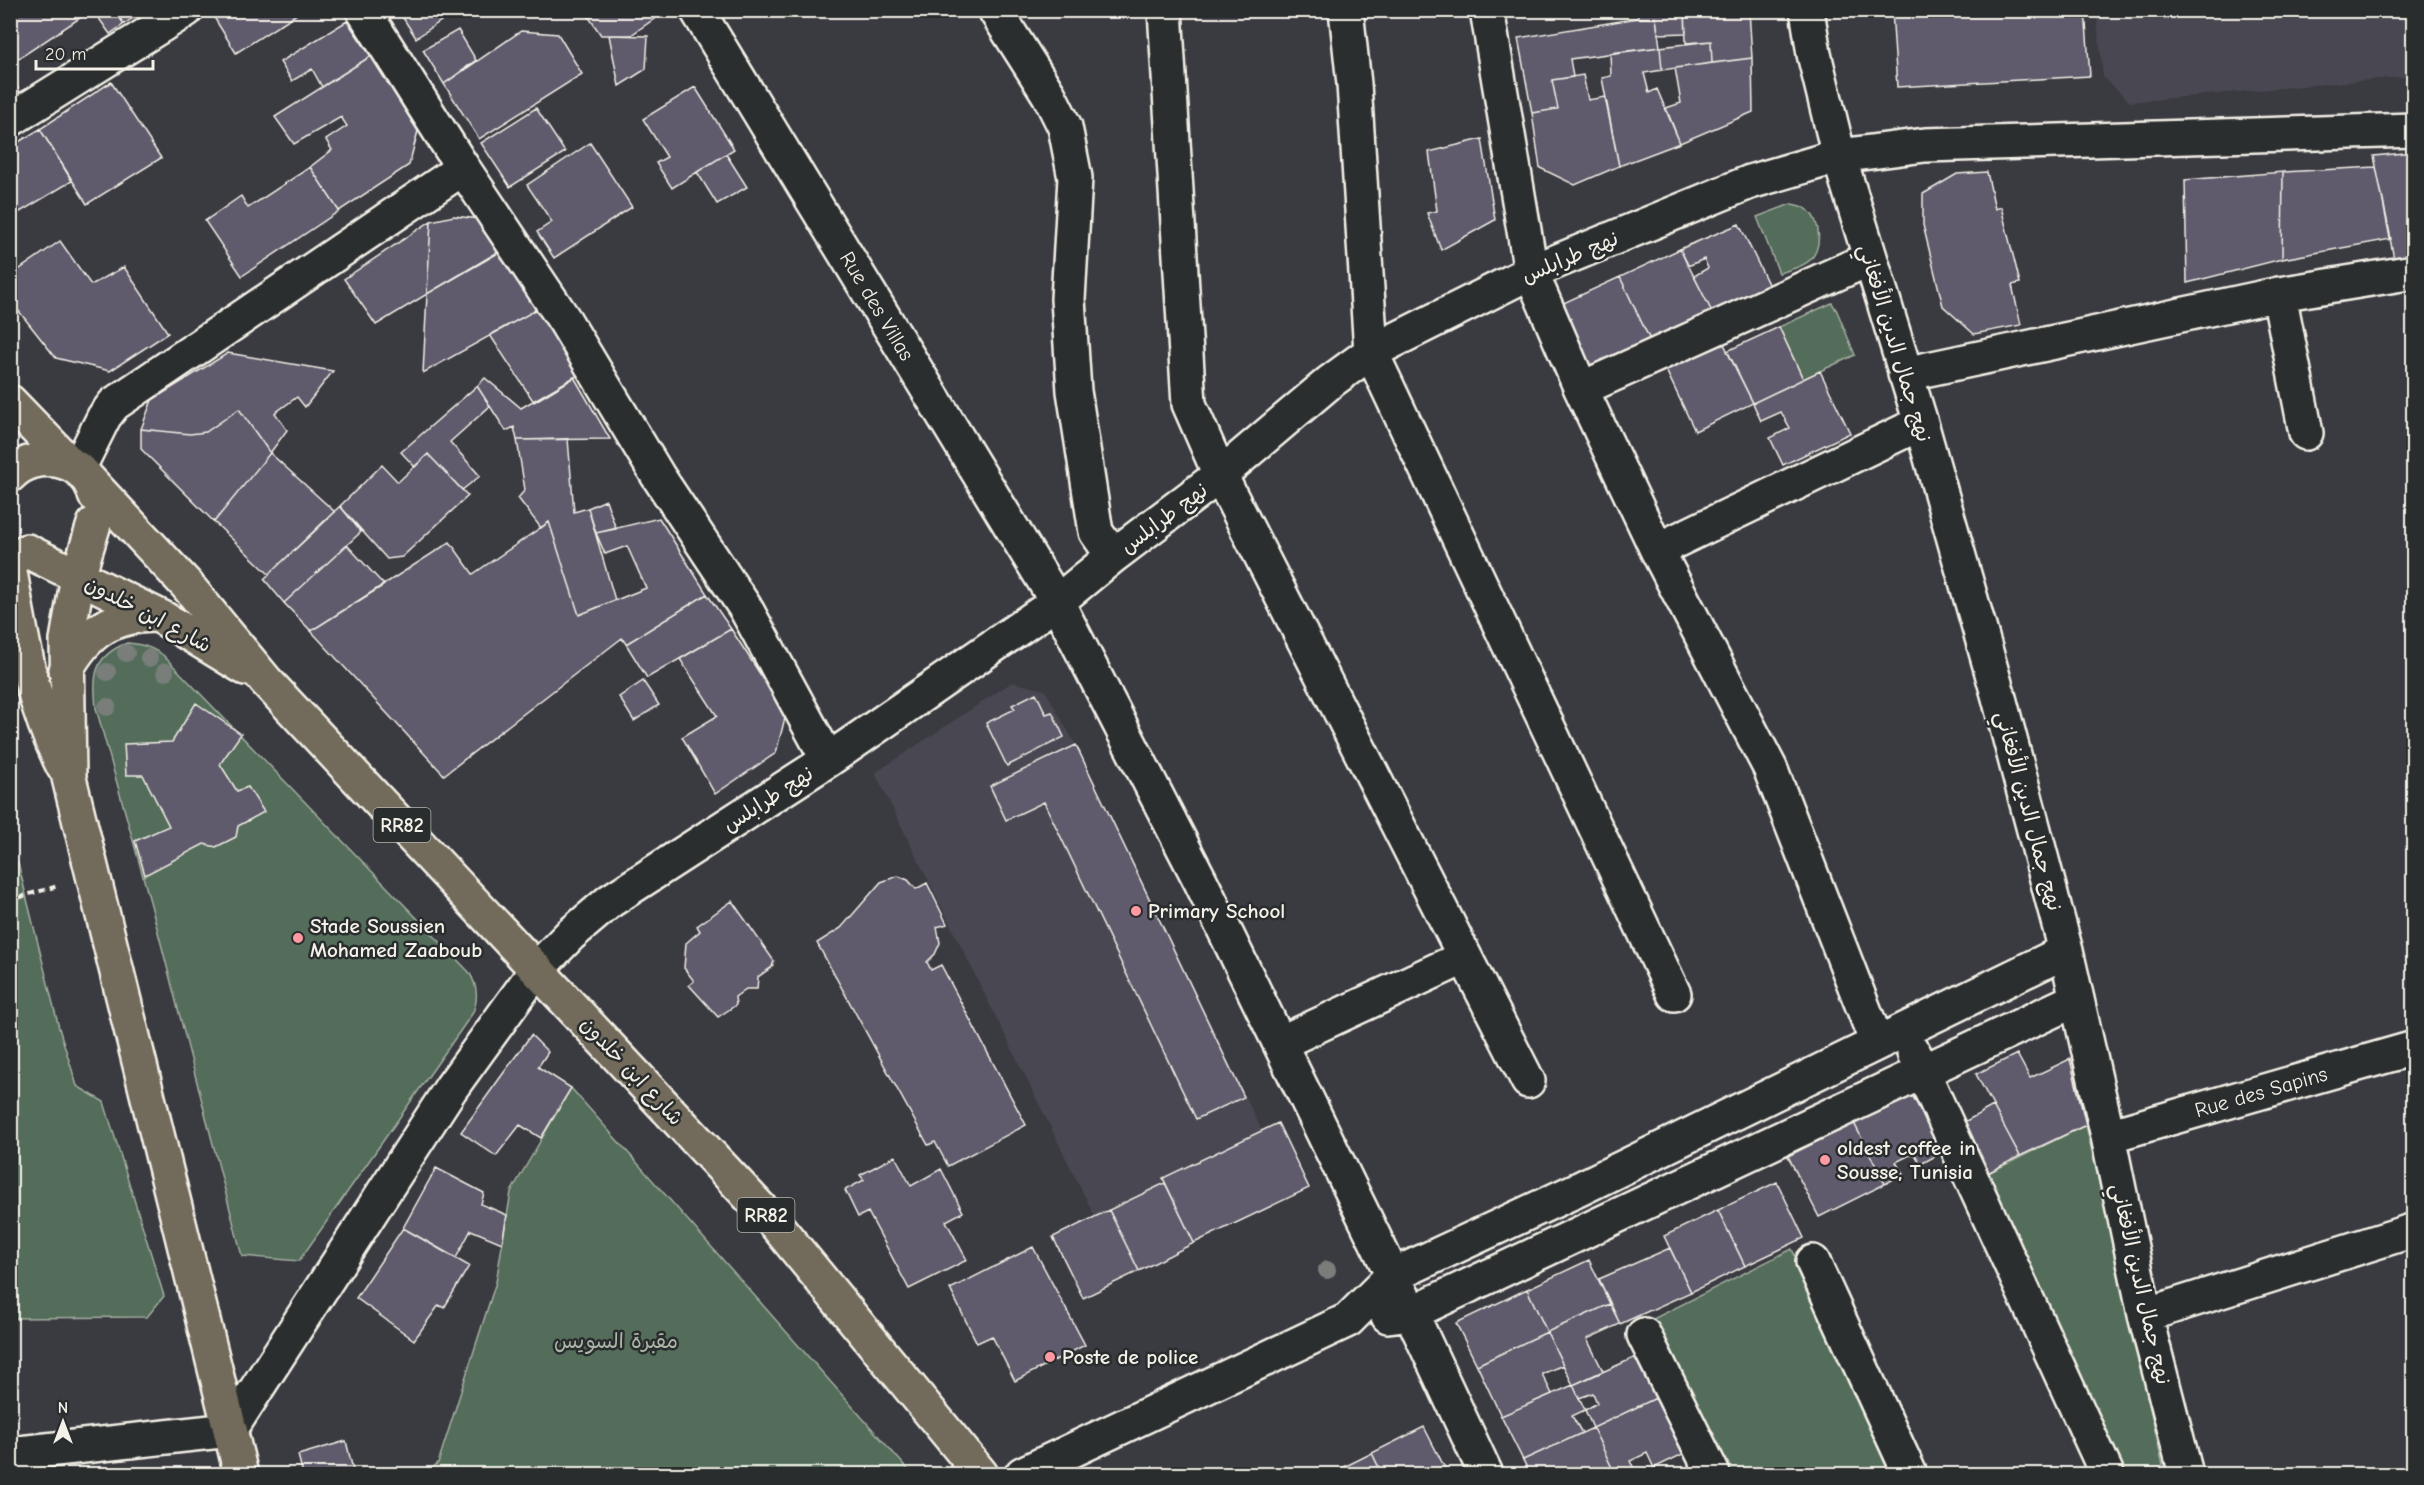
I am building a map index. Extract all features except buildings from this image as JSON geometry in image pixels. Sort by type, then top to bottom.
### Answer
[{"type":"main road","name":"RR82","points":[[10,402],[78,469],[94,491],[97,507],[94,524]]},
{"type":"main road","points":[[10,475],[26,464],[42,458],[78,469]]},
{"type":"main road","name":"شارع ابن خلدون","points":[[78,469],[186,584],[266,681],[777,1226],[981,1474]]},
{"type":"main road","points":[[94,524],[86,537],[74,548],[59,554],[16,554],[32,690],[46,732],[69,778],[241,1474]]},
{"type":"main road","points":[[69,778],[67,640],[78,576],[94,524]]},
{"type":"main road","name":"شارع ابن خلدون","points":[[16,554],[78,576],[157,615],[266,681]]},
{"type":"main road","points":[[66,670],[75,653],[102,627],[138,615],[157,615]]},
{"type":"street","points":[[10,120],[186,10]]},
{"type":"street","points":[[363,10],[463,168],[565,321],[658,476],[746,609],[828,760]]},
{"type":"street","name":"Rue des Villas","points":[[697,10],[1057,602],[1200,880],[1411,1313],[1485,1474]]},
{"type":"street","points":[[995,10],[1049,95],[1065,127],[1075,178],[1068,299],[1074,392],[1096,532],[1113,556]]},
{"type":"street","points":[[1165,10],[1189,404],[1220,475],[1528,1081]]},
{"type":"street","points":[[1346,10],[1354,84],[1371,352],[1674,994]]},
{"type":"street","points":[[1487,10],[1531,272],[1581,389],[1657,550],[1770,768],[1890,1037],[1923,1072],[2107,1474]]},
{"type":"street","name":"نهج جمال الدين الأفغاني","points":[[1807,10],[1814,54],[1839,156],[1921,423],[1998,694],[2066,951],[2108,1136],[2145,1315],[2186,1474]]},
{"type":"street","name":"نهج طرابلس","points":[[230,1430],[451,1088],[537,969],[570,935],[610,901],[828,760],[1057,602],[1113,556],[1220,475],[1330,382],[1371,352],[1531,272],[1750,182],[1839,156],[1925,145],[2414,130]]},
{"type":"street","points":[[78,469],[104,417],[114,404],[463,168]]},
{"type":"street","points":[[1581,389],[1869,259]]},
{"type":"street","points":[[1905,374],[2279,294],[2414,272]]},
{"type":"street","points":[[2279,294],[2306,433]]},
{"type":"street","points":[[1657,550],[1921,423]]},
{"type":"street","points":[[1348,1320],[1392,1276],[1579,1190],[2066,951]]},
{"type":"street","points":[[1280,1043],[1466,957]]},
{"type":"street","points":[[1022,1474],[1348,1320],[1411,1313],[2077,999]]},
{"type":"street","name":"Rue des Sapins","points":[[2108,1136],[2414,1048]]},
{"type":"street","points":[[2145,1315],[2414,1230]]},
{"type":"street","points":[[1813,1262],[1910,1474]]},
{"type":"street","points":[[1644,1335],[1713,1474]]},
{"type":"street","points":[[10,1454],[230,1430]]},
{"type":"path","points":[[10,902],[26,895],[94,876]]},
{"type":"shaded area","points":[[2096,11],[2413,11],[2413,76],[2130,102],[2103,77]]},
{"type":"shaded area","points":[[1012,682],[1045,690],[1076,745],[1262,1131],[1163,1178],[1165,1183],[1095,1217],[875,773]]},
{"type":"green space","points":[[1791,204],[1805,208],[1813,216],[1818,229],[1817,249],[1807,262],[1779,273],[1757,217]]},
{"type":"green space","points":[[1832,303],[1855,355],[1803,379],[1779,327]]},
{"type":"green space","name":"Stade Soussien Mohamed Zaaboub","points":[[127,643],[146,646],[163,655],[469,972],[476,987],[476,1003],[472,1014],[299,1261],[242,1256],[151,905],[96,708],[95,686],[101,661],[107,654]]},
{"type":"green space","points":[[18,863],[59,1028],[77,1086],[104,1102],[164,1296],[147,1317],[11,1318],[10,867]]},
{"type":"green space","name":"مقبرة السويس","points":[[571,1088],[912,1474],[425,1474],[438,1463],[496,1282],[511,1192]]},
{"type":"green space","points":[[2086,1125],[2165,1474],[2119,1474],[1980,1177]]},
{"type":"green space","points":[[1792,1249],[1893,1474],[1732,1474],[1653,1319]]},
{"type":"place","name":"Primary School","points":[[1136,911]]},
{"type":"place","name":"Stade Soussien Mohamed Zaaboub","points":[[298,938]]},
{"type":"place","name":"oldest coffee in Sousse, Tunisia","points":[[1825,1160]]},
{"type":"place","name":"Poste de police","points":[[1050,1357]]}]
